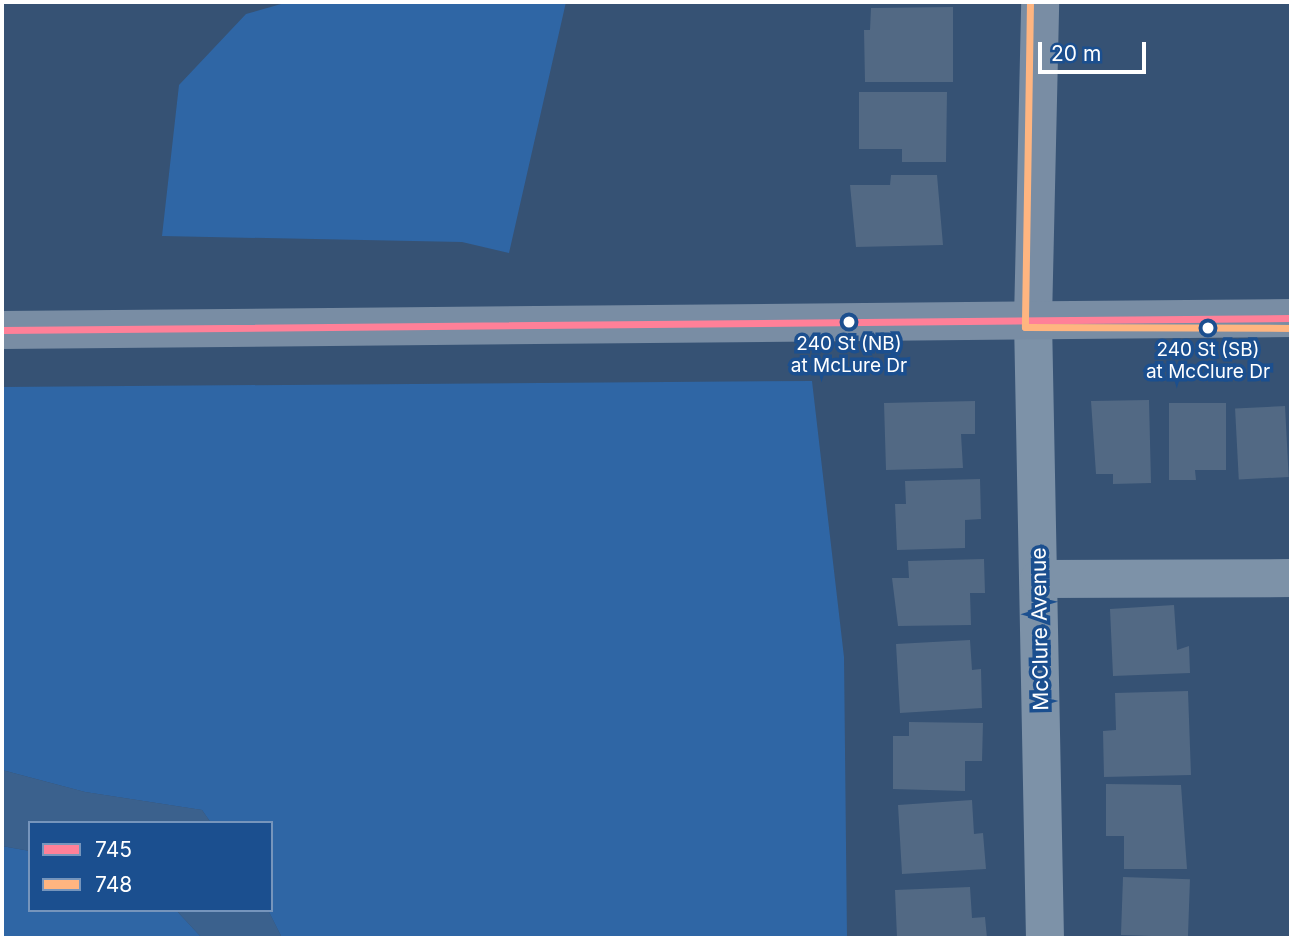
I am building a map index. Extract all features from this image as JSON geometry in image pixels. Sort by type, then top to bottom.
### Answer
[{"type":"main road","points":[[1033,320],[1040,2]]},
{"type":"main road","points":[[2,330],[1291,318]]},
{"type":"street","name":"McClure Avenue","points":[[1033,320],[1045,938]]},
{"type":"street","points":[[1039,579],[1291,578]]},
{"type":"shaded area","points":[[288,2],[566,2],[509,253],[462,242],[162,236],[179,85],[246,14]]},
{"type":"shaded area","points":[[812,381],[844,657],[847,938],[282,938],[269,912],[273,912],[273,821],[210,821],[202,810],[85,792],[2,770],[2,387]]},
{"type":"shaded area","points":[[2,770],[85,792],[202,810],[210,821],[28,821],[28,851],[2,846]]},
{"type":"shaded area","points":[[2,846],[28,851],[28,912],[178,912],[202,938],[2,938]]},
{"type":"shaded area","points":[[178,912],[269,912],[282,938],[202,938]]},
{"type":"building","points":[[953,7],[953,82],[865,82],[864,30],[870,30],[871,8]]},
{"type":"building","points":[[859,92],[947,92],[946,162],[902,162],[902,149],[859,149]]},
{"type":"building","points":[[891,175],[937,175],[943,245],[856,247],[850,185],[890,185]]},
{"type":"building","points":[[1149,400],[1151,483],[1113,484],[1113,474],[1096,474],[1091,401]]},
{"type":"building","points":[[975,401],[975,434],[961,434],[963,468],[886,470],[884,403]]},
{"type":"building","points":[[1169,403],[1226,403],[1226,470],[1195,470],[1196,480],[1169,480]]},
{"type":"building","points":[[1285,406],[1289,477],[1239,480],[1235,409]]},
{"type":"building","points":[[980,479],[981,519],[965,520],[965,548],[897,550],[895,504],[906,504],[905,481]]},
{"type":"building","points":[[984,559],[985,593],[970,593],[971,625],[898,626],[892,578],[909,578],[908,561]]},
{"type":"building","points":[[1174,605],[1177,650],[1189,646],[1190,673],[1113,676],[1110,609]]},
{"type":"building","points":[[970,640],[972,670],[981,669],[982,708],[900,713],[896,644]]},
{"type":"building","points":[[1188,691],[1191,775],[1104,777],[1103,731],[1116,730],[1115,693]]},
{"type":"building","points":[[909,722],[983,723],[982,761],[965,761],[965,791],[893,789],[893,736],[909,736]]},
{"type":"building","points":[[1106,784],[1181,785],[1187,869],[1124,869],[1124,836],[1106,836]]},
{"type":"building","points":[[972,800],[974,834],[983,833],[986,869],[902,874],[898,805]]},
{"type":"building","points":[[1123,877],[1190,879],[1188,937],[1121,935]]},
{"type":"building","points":[[970,887],[972,918],[985,917],[987,938],[897,938],[895,890]]},
{"type":"transit line","name":"748","points":[[1030,2],[1025,327],[1291,328]]},
{"type":"transit line","name":"745","points":[[2,330],[1291,318]]},
{"type":"place","name":"240 St (NB) at McLure Dr","points":[[849,322]]},
{"type":"place","name":"240 St (SB) at McClure Dr","points":[[1208,328]]}]
